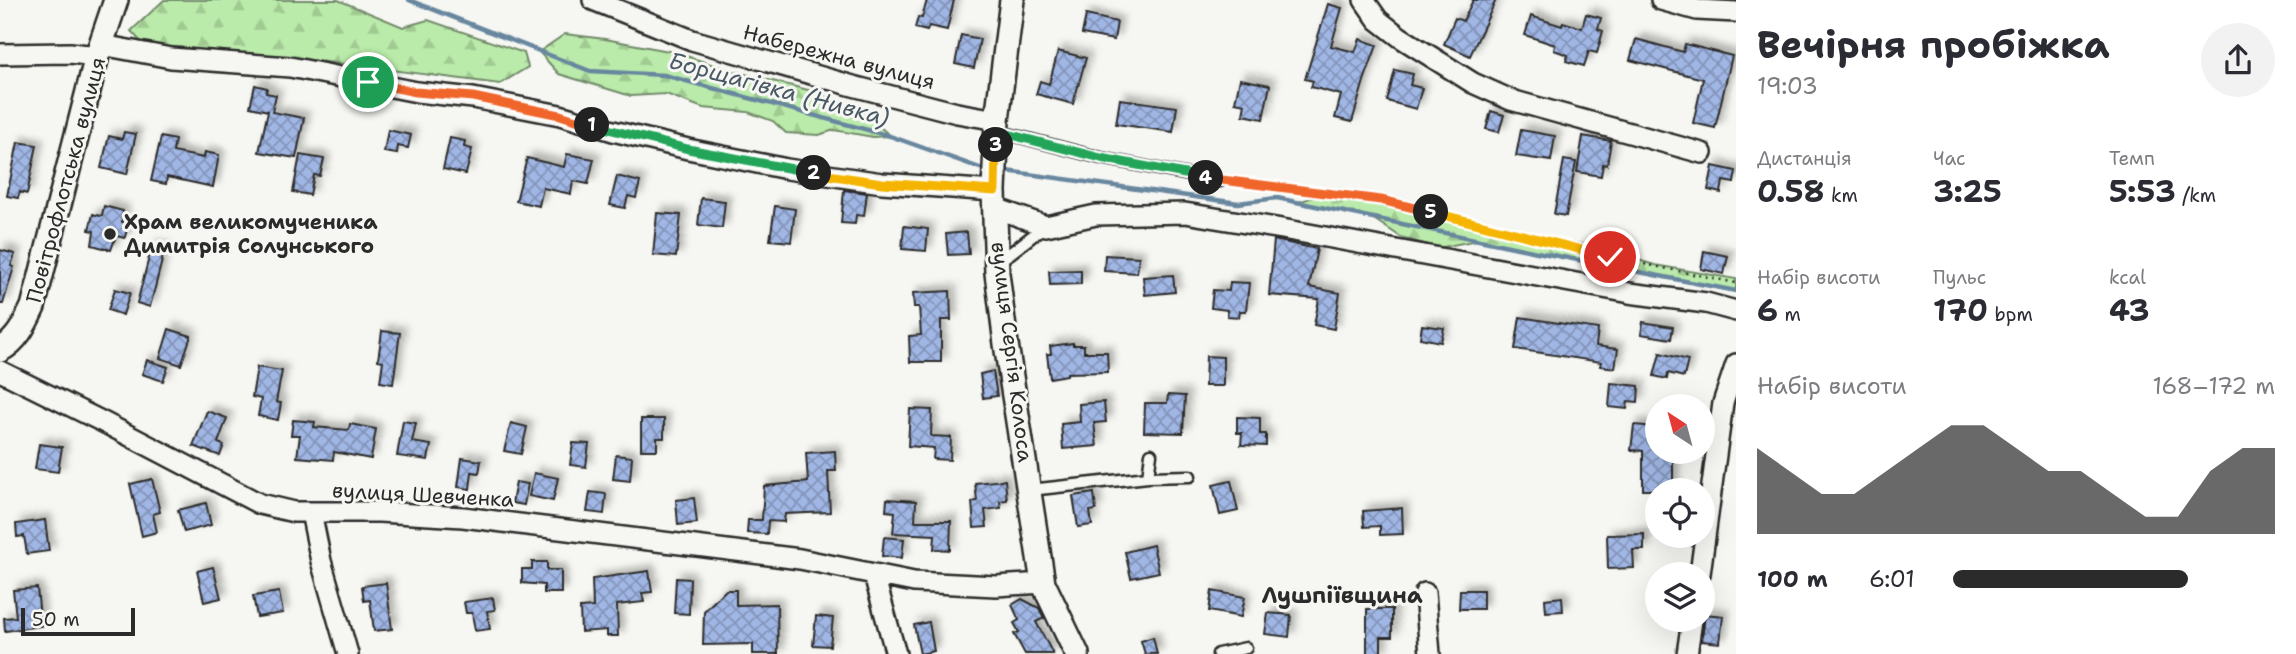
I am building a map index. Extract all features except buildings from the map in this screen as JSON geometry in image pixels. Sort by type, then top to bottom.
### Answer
[{"type":"street","name":"Повітрофлотська вулиця","points":[[0,350],[9,346],[23,328],[33,307],[100,50],[116,0]]},
{"type":"street","name":"Набережна вулиця","points":[[593,0],[692,40],[997,125]]},
{"type":"street","name":"вулиця Сергія Колоса","points":[[1012,0],[997,125],[997,260],[1006,344],[1044,583],[1077,654]]},
{"type":"street","points":[[1364,0],[1378,20],[1400,37],[1473,83],[1511,100],[1702,153]]},
{"type":"street","points":[[1661,0],[1698,10],[1736,12]]},
{"type":"street","points":[[0,54],[100,50],[290,67],[416,92],[473,97],[560,115],[688,149],[787,169],[995,200],[1046,226],[1096,215],[1185,213],[1627,293],[1706,303],[1736,311]]},
{"type":"street","points":[[1702,562],[1723,403],[1736,365]]},
{"type":"street","name":"вулиця Шевченка","points":[[0,371],[260,504],[279,510],[464,517],[800,559],[914,582],[996,586],[1044,583]]},
{"type":"street","points":[[311,512],[321,561],[348,654]]},
{"type":"street","points":[[874,575],[896,654]]},
{"type":"street","points":[[1425,593],[1430,654]]},
{"type":"street","points":[[1687,654],[1690,632]]},
{"type":"lane","points":[[997,125],[1101,158],[1220,181]]},
{"type":"lane","points":[[997,260],[1008,255],[1046,226]]},
{"type":"lane","points":[[1148,477],[1151,454]]},
{"type":"lane","points":[[1030,490],[1148,477],[1190,476]]},
{"type":"lane","points":[[1218,654],[1246,648]]},
{"type":"path","points":[[1220,181],[1381,200],[1610,257],[1736,283]]},
{"type":"green space","points":[[164,0],[338,0],[403,27],[428,20],[524,53],[528,67],[500,84],[337,63],[143,44],[131,31]]},
{"type":"green space","points":[[565,34],[674,52],[729,70],[812,91],[865,113],[890,136],[873,137],[834,130],[819,135],[786,133],[773,121],[748,112],[703,108],[666,94],[631,96],[559,74],[539,52]]},
{"type":"green space","points":[[1321,194],[1521,236],[1584,244],[1655,265],[1736,279],[1736,291],[1477,240],[1438,248],[1401,237],[1372,218],[1299,202]]},
{"type":"waterway","name":"Борщагівка (Нивка)","points":[[409,0],[590,71],[664,75],[890,136],[980,168]]},
{"type":"waterway","name":"Борщагівка (Нивка)","points":[[1006,171],[1238,203],[1277,198],[1736,291]]},
{"type":"place","name":"Храм великомученика Димитрія Солунського","points":[[110,234]]},
{"type":"district","name":"Лушпіївщина","points":[[1342,595]]},
{"type":"route","points":[[368,82],[416,92],[473,97],[560,115],[688,149],[787,169],[882,183],[995,191],[996,131],[1101,158],[1220,181],[1381,200],[1610,257]]}]
